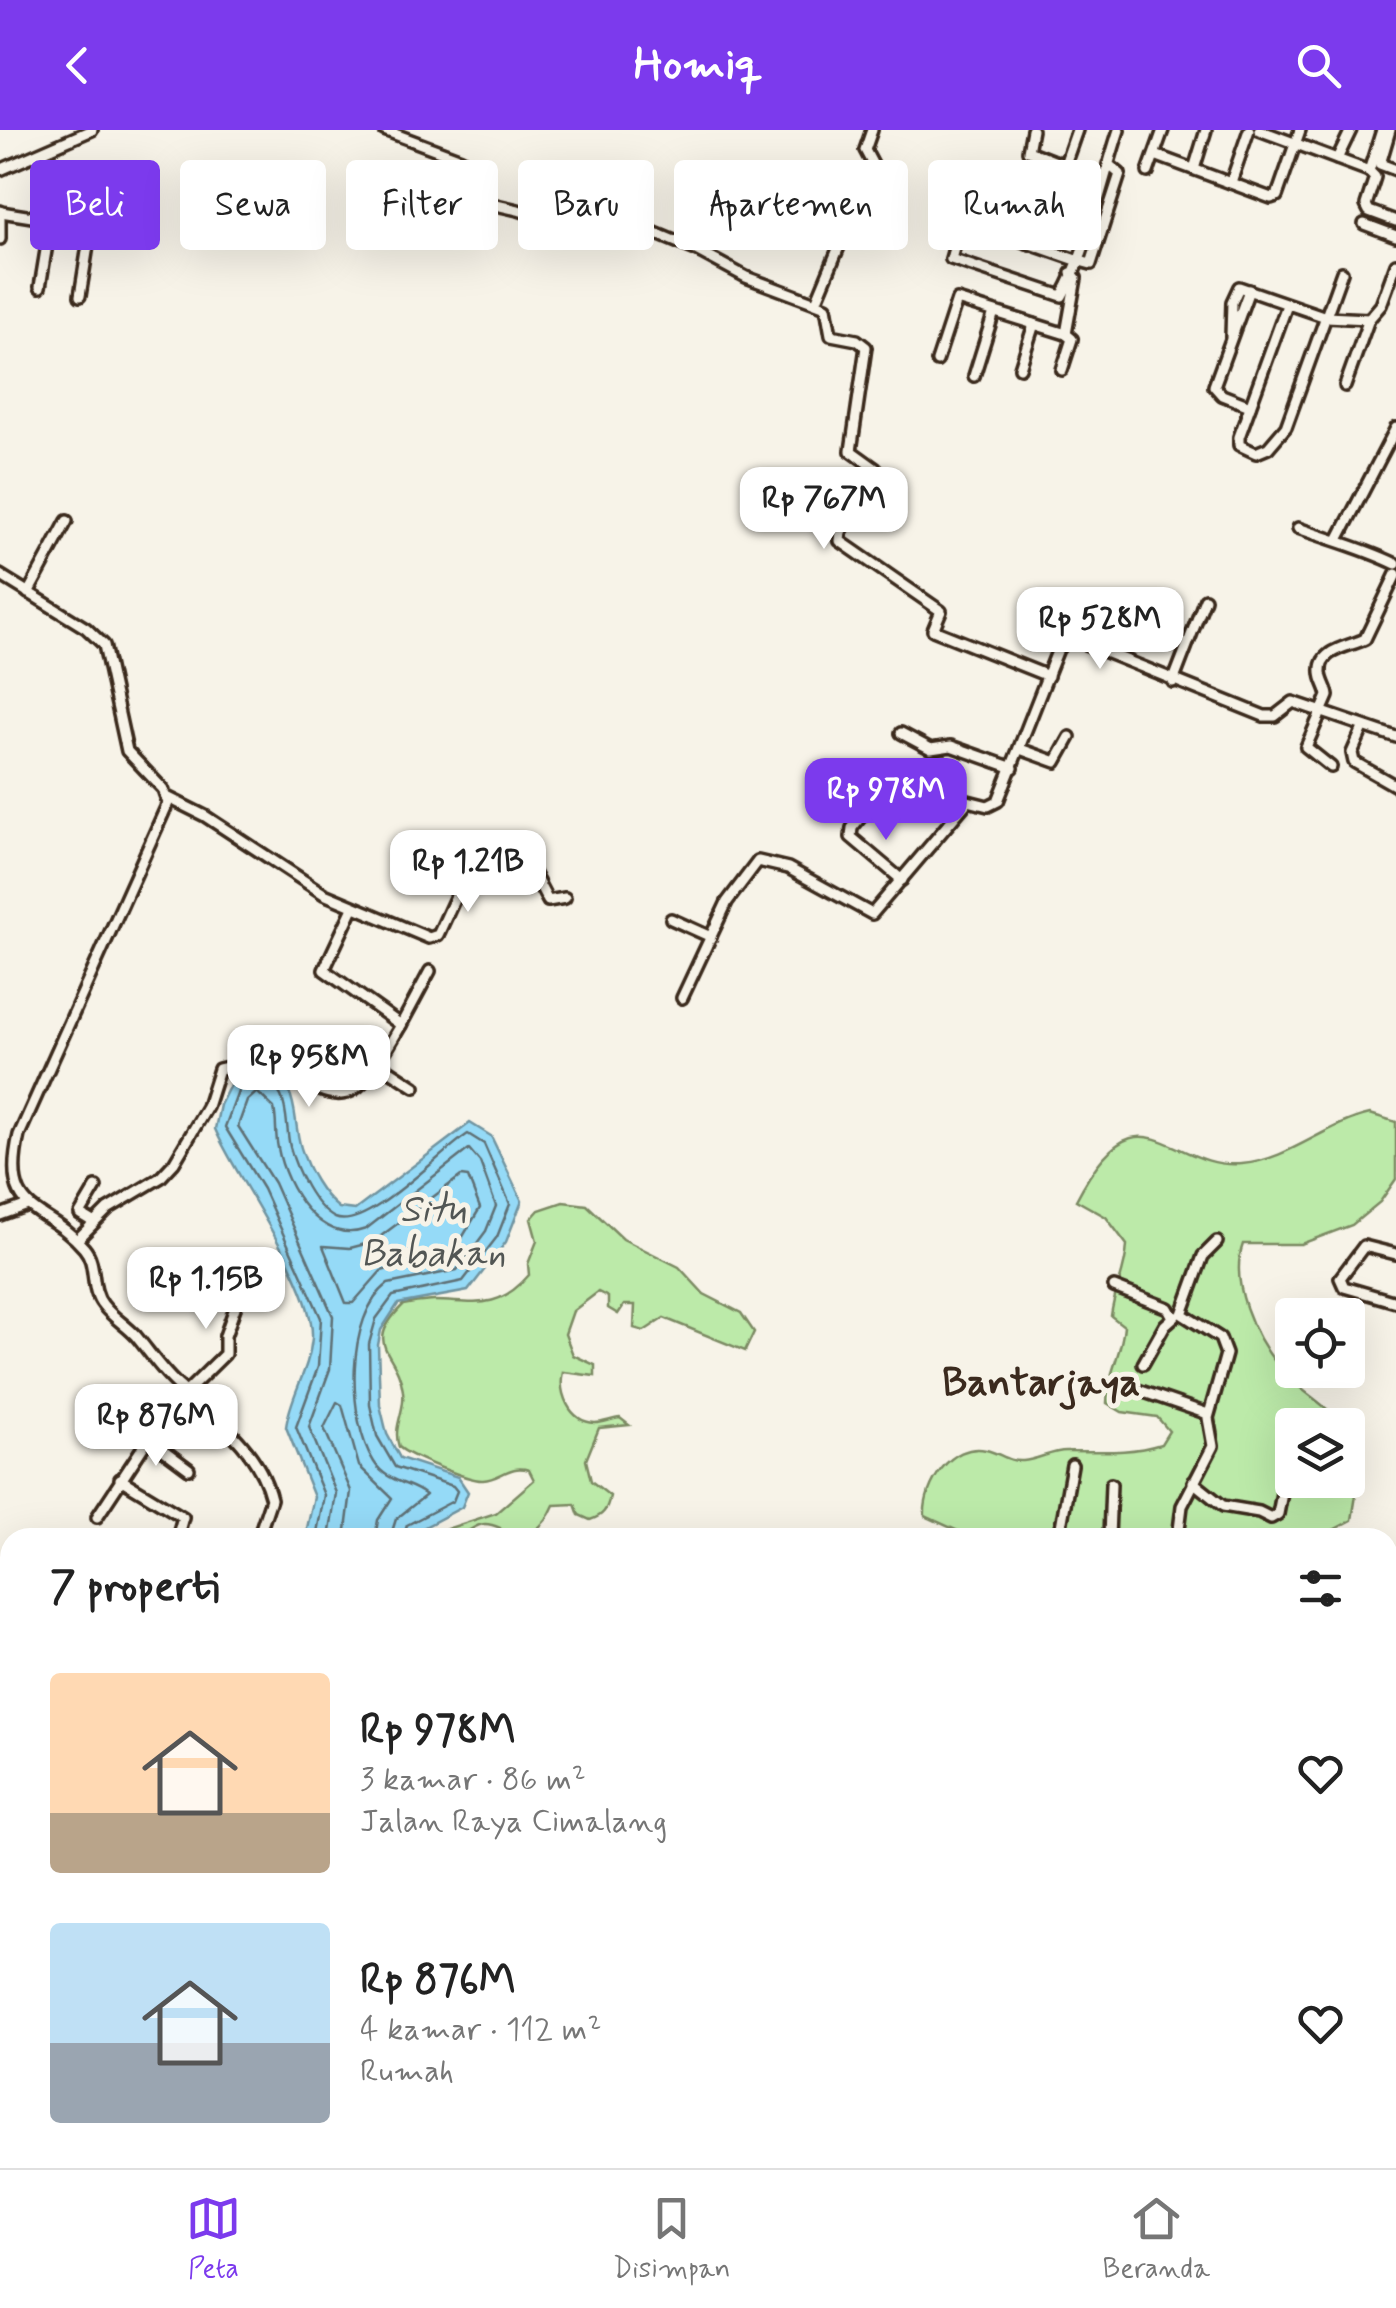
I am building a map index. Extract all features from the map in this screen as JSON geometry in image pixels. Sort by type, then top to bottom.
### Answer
[{"type":"street","points":[[0,170],[92,130]]},
{"type":"street","points":[[384,130],[460,159],[448,194],[596,234],[609,214],[696,250],[806,303],[826,307],[831,334],[858,340],[866,347],[851,451],[876,470],[840,532],[840,541],[941,611],[933,630],[1048,676]]},
{"type":"street","points":[[816,302],[872,165],[865,150],[872,130]]},
{"type":"street","points":[[1032,130],[1028,152],[1047,160]]},
{"type":"street","points":[[1066,160],[1077,130]]},
{"type":"street","points":[[1101,183],[1120,130]]},
{"type":"street","points":[[1148,172],[1163,130]]},
{"type":"street","points":[[1194,169],[1206,130]]},
{"type":"street","points":[[1232,182],[1249,130]]},
{"type":"street","points":[[1258,130],[1369,171],[1375,177],[1367,208],[1396,222]]},
{"type":"street","points":[[1154,156],[1277,196],[1300,130]]},
{"type":"street","points":[[1337,160],[1351,130]]},
{"type":"street","points":[[1369,171],[1382,130]]},
{"type":"street","points":[[1390,130],[1379,160],[1396,170]]},
{"type":"street","points":[[43,154],[45,160]]},
{"type":"street","points":[[1079,250],[1076,260],[1072,274],[1064,292],[1058,297],[952,261],[950,256],[962,224],[967,222],[1076,260],[1088,264],[1095,259],[1120,174],[1108,164]]},
{"type":"street","points":[[0,239],[0,212],[30,217]]},
{"type":"street","points":[[1364,224],[1396,236]]},
{"type":"street","points":[[40,286],[46,250]]},
{"type":"street","points":[[80,296],[87,250]]},
{"type":"street","points":[[1345,386],[1369,319],[1381,304],[1396,264]]},
{"type":"street","points":[[1287,305],[1238,442],[1260,453],[1286,427],[1342,272]]},
{"type":"street","points":[[1066,334],[1076,278],[1072,274]]},
{"type":"street","points":[[1250,406],[1214,388],[1248,290],[1326,316],[1369,319]]},
{"type":"street","points":[[937,361],[957,300],[1066,334],[1072,339],[1062,370]]},
{"type":"street","points":[[974,376],[994,312]]},
{"type":"street","points":[[1020,368],[1034,324]]},
{"type":"street","points":[[1339,538],[1396,428]]},
{"type":"street","points":[[28,592],[66,521]]},
{"type":"street","points":[[1298,528],[1328,539],[1339,538],[1396,564]]},
{"type":"street","points":[[1332,767],[1306,747],[1329,693],[1321,674],[1326,655],[1365,638],[1396,574]]},
{"type":"street","points":[[0,576],[86,628],[104,645],[128,751],[167,797],[353,908],[435,937],[472,862],[486,856],[529,865],[548,901],[566,898]]},
{"type":"street","points":[[1173,682],[1205,600]]},
{"type":"street","points":[[682,998],[727,902],[758,861],[788,868],[872,914],[968,801],[988,806],[998,801],[1058,650],[1069,640],[1264,716],[1276,716],[1293,702],[1396,738]]},
{"type":"street","points":[[1363,728],[1352,760],[1396,786]]},
{"type":"street","points":[[901,733],[931,749],[951,746],[1013,768]]},
{"type":"street","points":[[1020,749],[1056,762],[1070,738]]},
{"type":"street","points":[[167,797],[163,821],[19,1136],[16,1180],[25,1206],[77,1240],[89,1254],[102,1304],[186,1393],[223,1422],[268,1488],[269,1511],[262,1528]]},
{"type":"street","points":[[869,807],[852,828],[850,837],[902,880]]},
{"type":"street","points":[[353,908],[324,970],[401,1025]]},
{"type":"street","points":[[670,919],[710,937]]},
{"type":"street","points":[[77,1240],[93,1222],[160,1178],[174,1164],[198,1126],[216,1074],[224,1065],[263,1059],[313,1090],[336,1095],[359,1086],[378,1063],[430,971]]},
{"type":"street","points":[[378,1063],[416,1087]]},
{"type":"street","points":[[93,1222],[80,1214],[96,1187]]},
{"type":"street","points":[[0,1214],[25,1206]]},
{"type":"street","points":[[1143,1364],[1178,1315],[1203,1256],[1217,1242]]},
{"type":"street","points":[[1396,1254],[1364,1246],[1340,1278],[1344,1286],[1396,1302]]},
{"type":"street","points":[[97,1517],[146,1438],[225,1354],[225,1336],[244,1285]]},
{"type":"street","points":[[1114,1287],[1168,1308],[1224,1344],[1225,1363],[1208,1414],[1213,1446],[1182,1506],[1179,1528]]},
{"type":"street","points":[[1138,1390],[1208,1414]]},
{"type":"street","points":[[146,1438],[189,1469]]},
{"type":"street","points":[[1061,1528],[1072,1466]]},
{"type":"street","points":[[120,1478],[178,1513],[181,1528]]},
{"type":"street","points":[[1193,1482],[1223,1506],[1271,1518],[1278,1514],[1281,1498]]},
{"type":"street","points":[[1109,1528],[1111,1484]]},
{"type":"green space","points":[[1370,1114],[1396,1122],[1396,1179],[1380,1202],[1352,1225],[1301,1244],[1243,1244],[1239,1275],[1246,1308],[1275,1361],[1275,1388],[1302,1388],[1327,1408],[1275,1408],[1275,1498],[1356,1498],[1352,1520],[1337,1528],[951,1528],[925,1516],[934,1480],[961,1453],[986,1450],[1023,1461],[1062,1451],[1126,1451],[1161,1444],[1169,1431],[1157,1417],[1122,1412],[1107,1403],[1124,1326],[1111,1316],[1127,1245],[1106,1217],[1076,1200],[1098,1164],[1118,1144],[1137,1137],[1155,1139],[1216,1163],[1242,1164],[1276,1156],[1338,1125]]},
{"type":"green space","points":[[563,1202],[587,1205],[623,1239],[679,1267],[704,1294],[741,1313],[754,1332],[745,1351],[664,1318],[644,1331],[634,1328],[635,1305],[624,1305],[618,1314],[608,1308],[608,1297],[598,1292],[573,1311],[565,1334],[573,1355],[595,1365],[595,1376],[563,1372],[562,1380],[567,1405],[578,1417],[595,1423],[620,1418],[629,1425],[599,1428],[586,1460],[591,1481],[610,1496],[604,1512],[590,1520],[579,1515],[575,1504],[554,1505],[538,1528],[485,1524],[450,1528],[496,1513],[534,1480],[529,1470],[522,1469],[476,1479],[439,1467],[399,1447],[397,1432],[403,1391],[385,1348],[385,1330],[403,1305],[485,1302],[514,1289],[529,1275],[528,1264],[537,1241],[531,1219],[539,1210]]},
{"type":"water","name":"Situ Babakan","points":[[261,1069],[283,1083],[293,1102],[307,1165],[321,1189],[339,1208],[355,1210],[470,1123],[491,1136],[522,1201],[506,1242],[468,1291],[398,1304],[381,1330],[380,1405],[387,1434],[400,1458],[458,1477],[468,1492],[462,1507],[423,1528],[307,1528],[314,1497],[286,1427],[310,1350],[310,1316],[288,1262],[215,1129],[220,1105],[232,1081]]},
{"type":"district","name":"Bantarjaya","points":[[1041,1384]]}]
